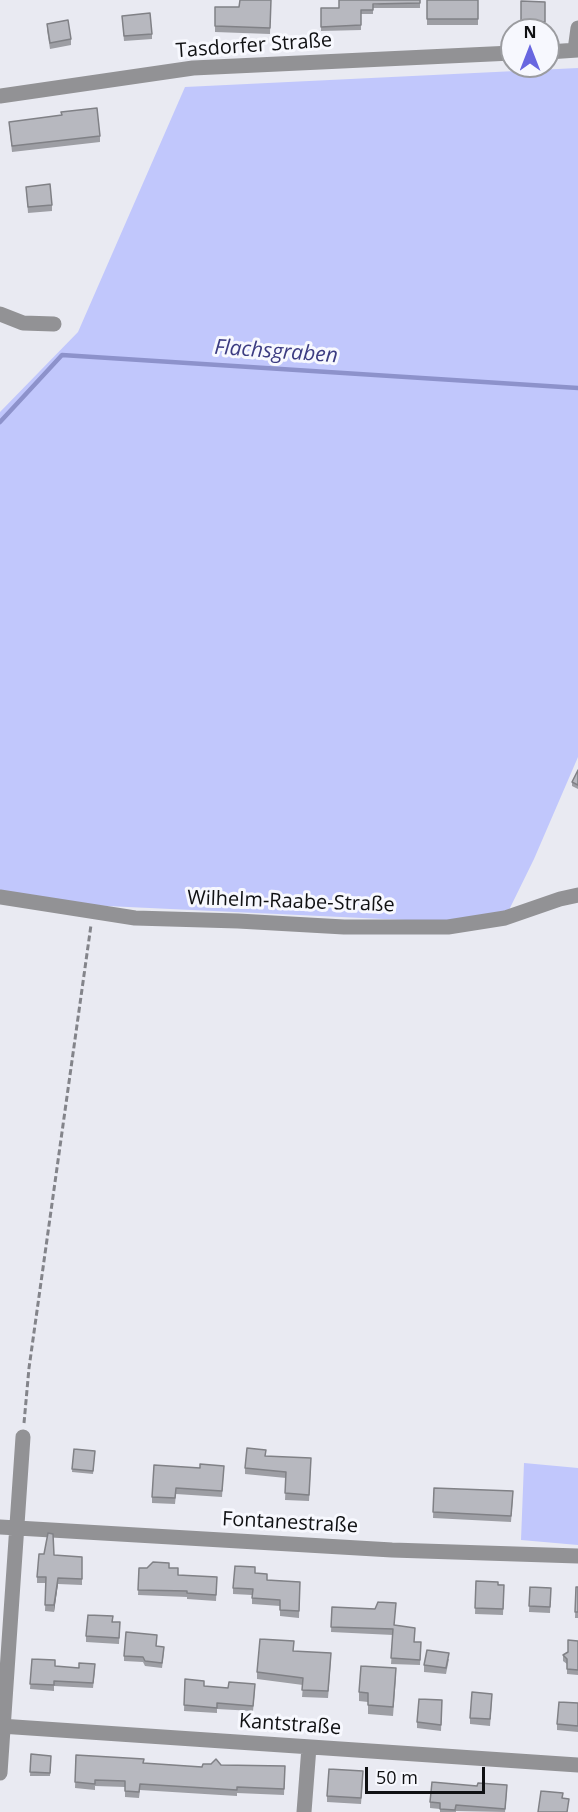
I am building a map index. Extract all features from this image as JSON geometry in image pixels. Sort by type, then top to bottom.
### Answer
[{"type":"street","points":[[560,51],[576,50],[578,28]]},
{"type":"street","name":"Tasdorfer Straße","points":[[0,96],[193,68],[500,54]]},
{"type":"street","points":[[0,314],[23,323],[54,324]]},
{"type":"street","name":"Wilhelm-Raabe-Straße","points":[[0,897],[135,918],[344,927],[448,927],[505,918],[578,895]]},
{"type":"street","points":[[0,1773],[1,1726],[23,1437]]},
{"type":"street","name":"Fontanestraße","points":[[0,1527],[392,1550],[578,1556]]},
{"type":"street","name":"Kantstraße","points":[[1,1726],[578,1765]]},
{"type":"street","points":[[304,1812],[309,1748]]},
{"type":"path","points":[[23,1437],[29,1368],[93,911]]},
{"type":"shaded area","points":[[578,68],[578,757],[534,859],[509,910],[448,922],[0,901],[0,412],[78,332],[185,87],[500,72],[500,78],[560,78],[560,69]]},
{"type":"shaded area","points":[[524,1463],[578,1468],[578,1545],[521,1540]]},
{"type":"building","points":[[240,0],[271,0],[270,28],[215,26],[215,7],[239,7]]},
{"type":"building","points":[[339,0],[420,0],[420,3],[373,4],[373,10],[361,10],[361,25],[321,27],[321,8],[339,8]]},
{"type":"building","points":[[427,0],[478,0],[478,19],[427,19]]},
{"type":"building","points":[[521,1],[545,2],[545,18],[521,18]]},
{"type":"building","points":[[150,13],[152,34],[124,36],[122,16]]},
{"type":"building","points":[[68,20],[71,39],[50,43],[47,24]]},
{"type":"building","points":[[97,108],[100,136],[12,146],[9,122]]},
{"type":"building","points":[[50,184],[52,205],[28,207],[26,187]]},
{"type":"building","points":[[578,770],[578,785],[572,782]]},
{"type":"building","points":[[247,1448],[266,1450],[265,1456],[311,1458],[309,1495],[285,1493],[286,1472],[245,1468]]},
{"type":"building","points":[[74,1449],[95,1451],[93,1471],[72,1469]]},
{"type":"building","points":[[200,1464],[224,1466],[222,1491],[176,1488],[175,1498],[152,1497],[154,1465],[200,1468]]},
{"type":"building","points":[[434,1488],[513,1491],[511,1516],[433,1512]]},
{"type":"building","points":[[48,1533],[53,1534],[54,1555],[82,1557],[82,1579],[58,1578],[54,1605],[45,1605],[46,1577],[37,1577],[39,1554],[44,1554]]},
{"type":"building","points":[[153,1562],[169,1563],[169,1568],[178,1568],[178,1575],[217,1577],[216,1595],[187,1593],[187,1591],[138,1590],[139,1568],[147,1568]]},
{"type":"building","points":[[235,1566],[255,1567],[255,1573],[267,1574],[267,1580],[300,1582],[299,1611],[280,1610],[280,1600],[252,1598],[253,1589],[233,1588]]},
{"type":"building","points":[[476,1581],[498,1582],[498,1585],[504,1585],[503,1609],[475,1608]]},
{"type":"building","points":[[530,1587],[551,1588],[550,1607],[529,1606]]},
{"type":"building","points":[[576,1587],[578,1587],[578,1612],[575,1612]]},
{"type":"building","points":[[378,1602],[396,1603],[394,1625],[415,1628],[414,1642],[421,1642],[420,1660],[391,1658],[393,1629],[331,1627],[332,1607],[375,1609]]},
{"type":"building","points":[[88,1615],[113,1616],[112,1622],[120,1622],[119,1638],[86,1636]]},
{"type":"building","points":[[126,1632],[157,1635],[156,1646],[164,1647],[162,1663],[145,1661],[143,1657],[124,1656]]},
{"type":"building","points":[[260,1639],[294,1641],[293,1651],[331,1653],[328,1691],[302,1690],[303,1678],[257,1672]]},
{"type":"building","points":[[568,1640],[578,1641],[578,1670],[567,1669],[567,1659],[563,1655],[568,1652]]},
{"type":"building","points":[[427,1650],[449,1653],[446,1668],[424,1665]]},
{"type":"building","points":[[32,1659],[55,1660],[55,1666],[79,1668],[79,1663],[95,1664],[93,1683],[54,1681],[54,1685],[30,1684]]},
{"type":"building","points":[[361,1666],[396,1668],[393,1707],[368,1705],[368,1693],[359,1692]]},
{"type":"building","points":[[185,1679],[204,1681],[204,1686],[228,1688],[229,1682],[255,1684],[253,1706],[217,1703],[217,1708],[184,1705]]},
{"type":"building","points":[[472,1692],[492,1694],[490,1719],[470,1718]]},
{"type":"building","points":[[419,1699],[442,1700],[441,1725],[417,1722]]},
{"type":"building","points":[[559,1702],[578,1703],[578,1726],[557,1724]]},
{"type":"building","points":[[31,1754],[51,1756],[50,1773],[30,1772]]},
{"type":"building","points":[[76,1755],[144,1759],[143,1763],[202,1767],[203,1764],[211,1764],[216,1759],[221,1765],[285,1766],[284,1789],[237,1787],[237,1790],[140,1784],[139,1792],[125,1791],[125,1781],[95,1780],[95,1784],[75,1782]]},
{"type":"building","points":[[329,1769],[363,1771],[361,1798],[327,1796]]},
{"type":"building","points":[[432,1782],[477,1786],[478,1783],[507,1785],[505,1809],[456,1805],[455,1810],[440,1809],[440,1803],[430,1802]]},
{"type":"building","points":[[541,1791],[563,1793],[562,1798],[569,1799],[567,1812],[538,1812]]},
{"type":"waterway","name":"Flachsgraben","points":[[0,422],[62,355],[578,388]]}]
